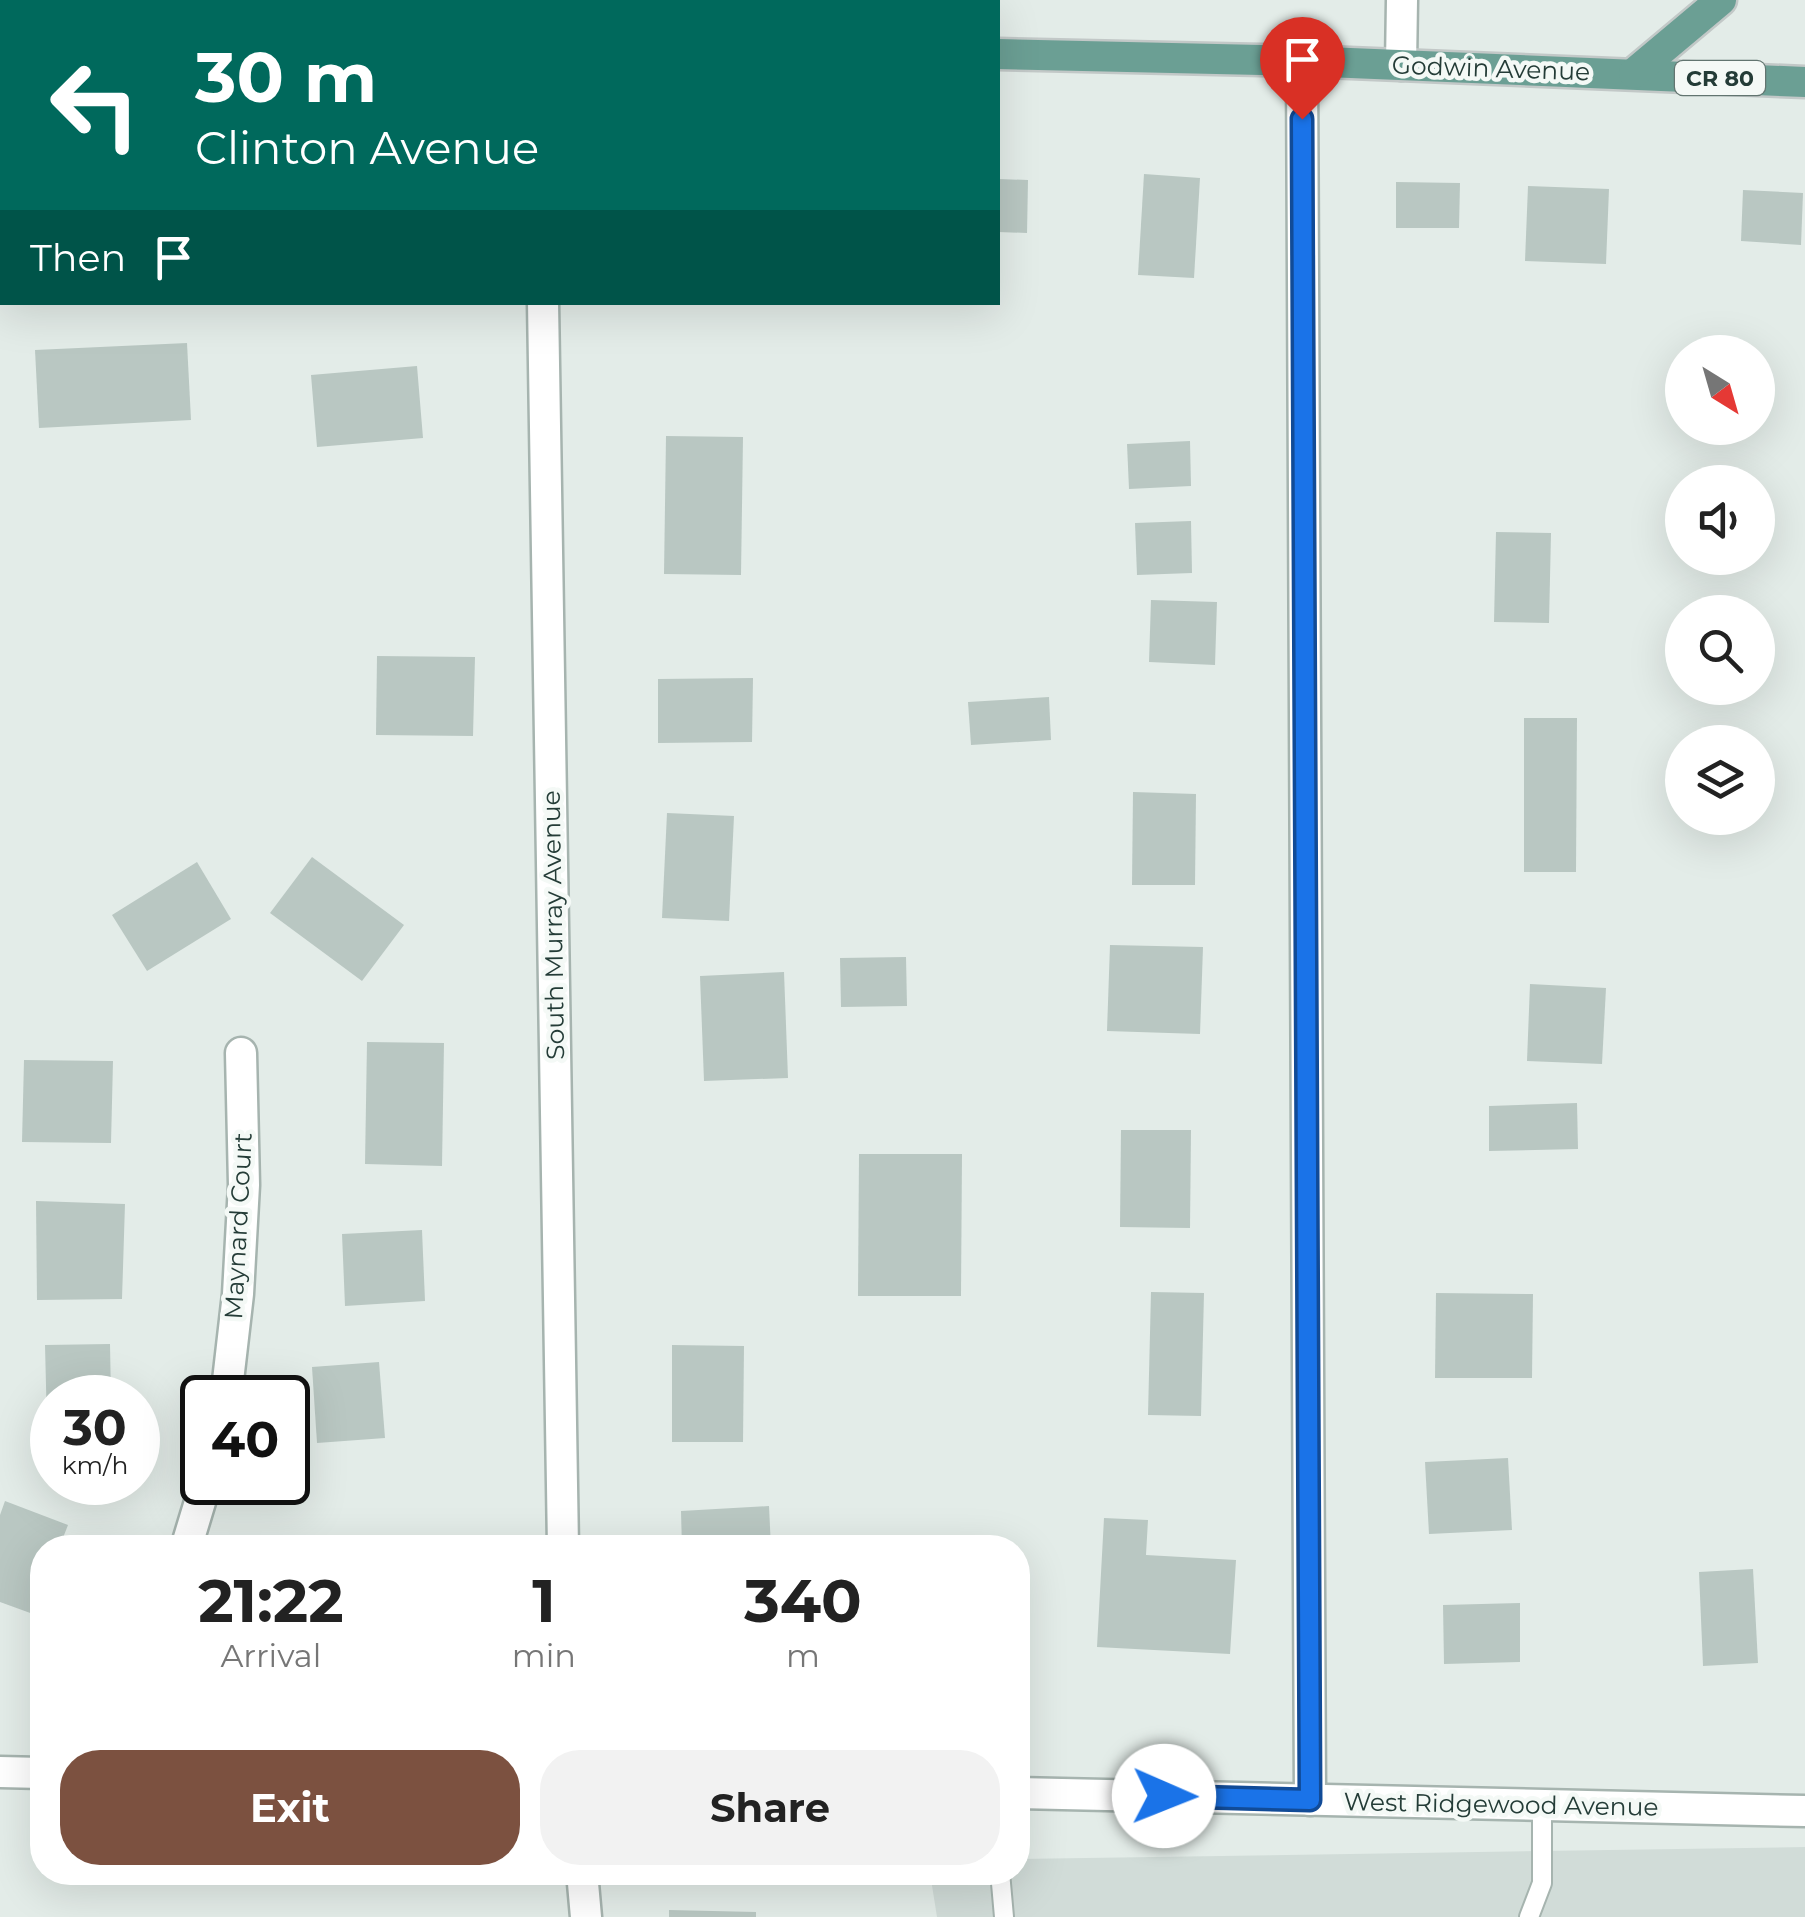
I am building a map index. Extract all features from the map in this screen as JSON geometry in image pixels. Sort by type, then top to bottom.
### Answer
[{"type":"main road","points":[[1634,73],[1721,0]]},
{"type":"main road","name":"Godwin Avenue","points":[[1000,54],[1302,61],[1805,82]]},
{"type":"street","points":[[1402,0],[1402,65]]},
{"type":"street","points":[[1302,61],[1310,1800]]},
{"type":"street","name":"South Murray Avenue","points":[[544,305],[563,1535]]},
{"type":"street","name":"Maynard Court","points":[[229,1375],[244,1185],[242,1054]]},
{"type":"street","points":[[190,1535],[199,1505]]},
{"type":"street","points":[[0,1772],[30,1773]]},
{"type":"street","name":"West Ridgewood Avenue","points":[[1030,1793],[1805,1811]]},
{"type":"street","points":[[583,1885],[586,1917]]},
{"type":"lane","points":[[1529,1917],[1542,1883],[1542,1805]]},
{"type":"lane","points":[[1001,1885],[1004,1917]]},
{"type":"shaded area","points":[[1805,1847],[1805,1917],[937,1917],[932,1885],[1030,1885],[1030,1859]]},
{"type":"building","points":[[1144,174],[1200,178],[1194,278],[1138,275]]},
{"type":"building","points":[[1000,179],[1028,180],[1027,233],[1000,232]]},
{"type":"building","points":[[1396,182],[1460,183],[1459,228],[1396,228]]},
{"type":"building","points":[[1528,186],[1609,189],[1606,264],[1525,261]]},
{"type":"building","points":[[1743,190],[1803,193],[1801,245],[1741,241]]},
{"type":"building","points":[[187,343],[191,420],[39,428],[35,350]]},
{"type":"building","points":[[417,366],[423,438],[317,447],[311,375]]},
{"type":"building","points":[[666,436],[743,437],[741,575],[664,574]]},
{"type":"building","points":[[1190,441],[1191,486],[1129,489],[1127,444]]},
{"type":"building","points":[[1191,521],[1192,573],[1137,575],[1135,523]]},
{"type":"building","points":[[1496,532],[1551,533],[1549,623],[1494,622]]},
{"type":"building","points":[[1151,600],[1217,602],[1215,665],[1149,662]]},
{"type":"building","points":[[377,656],[475,657],[473,736],[376,735]]},
{"type":"building","points":[[753,678],[752,742],[658,743],[658,679]]},
{"type":"building","points":[[1049,697],[1051,740],[971,745],[968,702]]},
{"type":"building","points":[[1524,718],[1577,718],[1576,872],[1524,872]]},
{"type":"building","points":[[1133,792],[1196,794],[1195,885],[1132,885]]},
{"type":"building","points":[[667,813],[734,816],[729,921],[662,918]]},
{"type":"building","points":[[312,857],[404,925],[362,981],[270,913]]},
{"type":"building","points":[[197,862],[231,919],[147,971],[112,915]]},
{"type":"building","points":[[1110,945],[1203,947],[1200,1034],[1107,1031]]},
{"type":"building","points":[[906,957],[907,1006],[841,1007],[840,958]]},
{"type":"building","points":[[784,972],[788,1078],[704,1081],[700,976]]},
{"type":"building","points":[[1530,984],[1606,988],[1602,1064],[1527,1061]]},
{"type":"building","points":[[367,1042],[444,1043],[442,1166],[365,1164]]},
{"type":"building","points":[[24,1060],[113,1061],[111,1143],[22,1142]]},
{"type":"building","points":[[1577,1103],[1578,1149],[1489,1151],[1489,1106]]},
{"type":"building","points":[[1121,1130],[1191,1130],[1190,1228],[1120,1227]]},
{"type":"building","points":[[859,1154],[962,1154],[961,1296],[858,1296]]},
{"type":"building","points":[[36,1201],[125,1204],[122,1299],[37,1300]]},
{"type":"building","points":[[422,1230],[425,1301],[345,1306],[342,1234]]},
{"type":"building","points":[[1151,1292],[1204,1293],[1201,1416],[1148,1415]]},
{"type":"building","points":[[1436,1293],[1533,1294],[1532,1378],[1435,1378]]},
{"type":"building","points":[[110,1344],[111,1375],[46,1375],[45,1345]]},
{"type":"building","points":[[672,1345],[744,1346],[743,1442],[672,1442]]},
{"type":"building","points":[[379,1362],[385,1438],[317,1443],[312,1367]]},
{"type":"building","points":[[1508,1458],[1512,1530],[1429,1534],[1425,1462]]},
{"type":"building","points":[[5,1501],[68,1525],[64,1535],[30,1535],[30,1613],[0,1602],[0,1515]]},
{"type":"building","points":[[769,1506],[770,1535],[682,1535],[681,1511]]},
{"type":"building","points":[[1104,1518],[1148,1520],[1146,1555],[1236,1560],[1230,1654],[1097,1647]]},
{"type":"building","points":[[1753,1569],[1758,1663],[1703,1666],[1699,1572]]},
{"type":"building","points":[[1520,1603],[1520,1662],[1444,1664],[1443,1605]]},
{"type":"building","points":[[669,1910],[756,1912],[756,1917],[669,1917]]},
{"type":"route","points":[[1164,1796],[1310,1800],[1302,119]]}]
